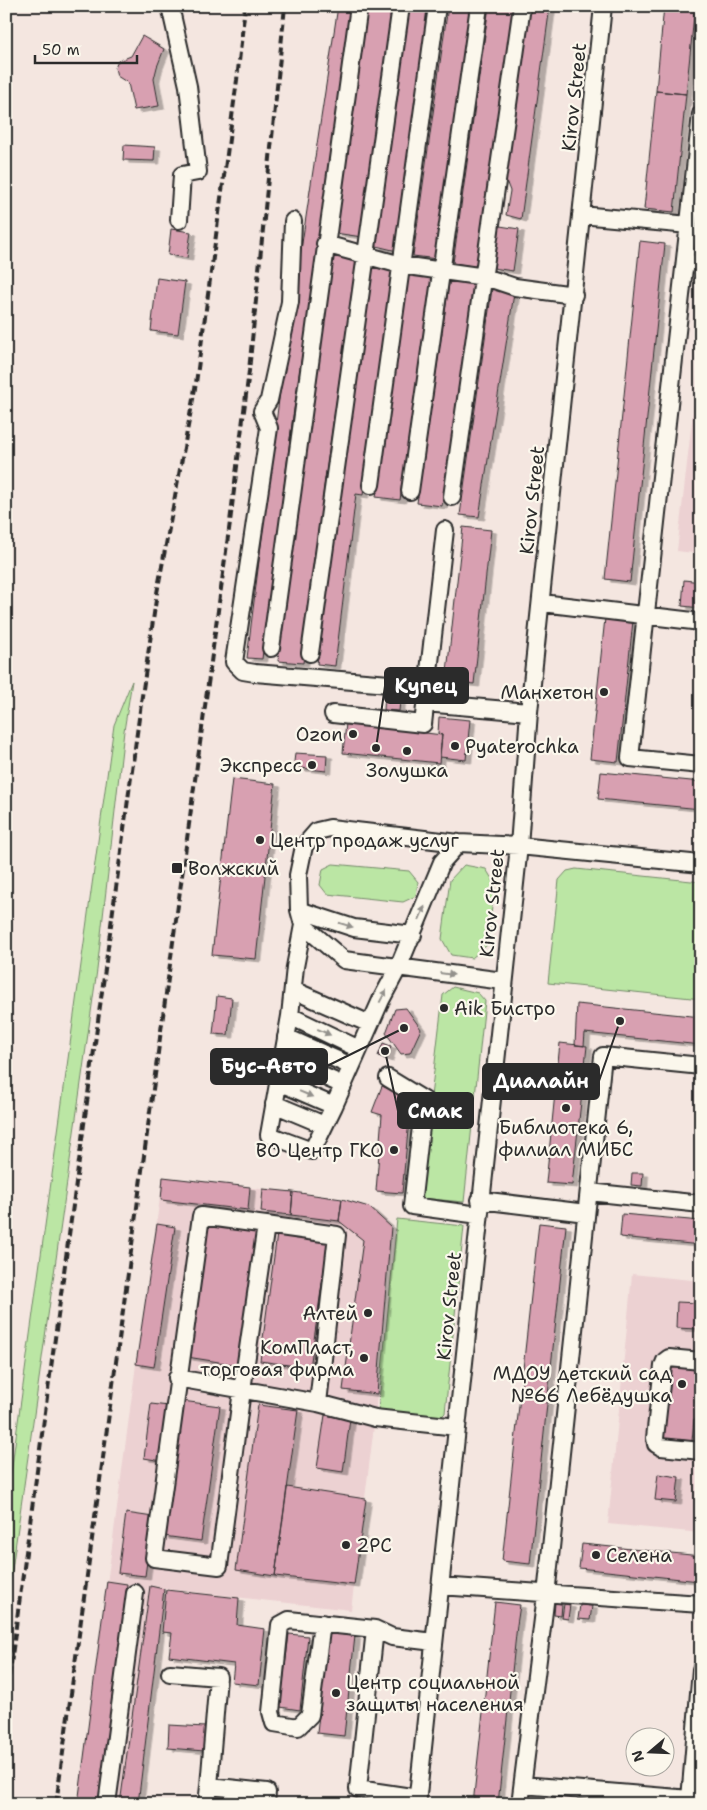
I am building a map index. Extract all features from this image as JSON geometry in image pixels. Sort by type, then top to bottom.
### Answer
[{"type":"street","points":[[170,6],[188,86],[198,172],[182,175],[178,220]]},
{"type":"street","points":[[271,648],[359,6]]},
{"type":"street","points":[[310,653],[401,6]]},
{"type":"street","points":[[371,485],[437,6]]},
{"type":"street","points":[[410,490],[479,6]]},
{"type":"street","points":[[452,497],[485,277],[522,6]]},
{"type":"street","name":"Kirov Street","points":[[418,1801],[503,980],[519,846],[529,712],[542,603],[603,6]]},
{"type":"street","points":[[701,114],[688,225],[693,264],[645,615],[630,758],[701,765]]},
{"type":"street","points":[[582,215],[688,225]]},
{"type":"street","points":[[293,221],[290,302],[269,400],[262,411],[269,428],[234,662],[242,671],[426,695],[529,712]]},
{"type":"street","points":[[326,244],[401,265],[485,277],[515,287],[574,295]]},
{"type":"street","points":[[334,714],[423,724],[445,530]]},
{"type":"street","points":[[542,603],[701,622]]},
{"type":"street","points":[[459,843],[442,862],[413,935],[358,1049],[312,1152],[269,1135],[290,1016],[301,918],[299,867],[304,846],[317,831],[330,828],[459,843],[519,846],[701,864]]},
{"type":"street","points":[[301,918],[354,928],[413,935]]},
{"type":"street","points":[[301,918],[344,960],[503,980]]},
{"type":"street","points":[[292,990],[370,1024]]},
{"type":"street","points":[[290,1016],[358,1049]]},
{"type":"street","points":[[286,1037],[351,1066]]},
{"type":"street","points":[[520,1804],[546,1594],[603,1056],[701,1066]]},
{"type":"street","points":[[282,1058],[343,1085]]},
{"type":"street","points":[[388,1078],[424,1100],[412,1206],[479,1207],[586,1213]]},
{"type":"street","points":[[278,1082],[334,1106]]},
{"type":"street","points":[[274,1104],[324,1125]]},
{"type":"street","points":[[589,1192],[701,1204]]},
{"type":"street","points":[[266,1225],[219,1566],[154,1558],[201,1216],[266,1225],[337,1236],[318,1403]]},
{"type":"street","points":[[701,1361],[669,1358],[665,1361],[655,1438],[656,1444],[661,1447],[701,1451]]},
{"type":"street","points":[[178,1378],[318,1403],[375,1418],[457,1427]]},
{"type":"street","points":[[440,1586],[701,1604]]},
{"type":"street","points":[[107,1804],[135,1593]]},
{"type":"street","points":[[322,1623],[310,1715],[298,1726],[274,1723],[271,1712],[280,1625],[289,1620],[322,1623],[375,1629],[392,1637],[434,1642]]},
{"type":"street","points":[[375,1629],[358,1789],[418,1801]]},
{"type":"street","points":[[523,1785],[690,1799],[701,1669]]},
{"type":"street","points":[[170,1672],[218,1677],[207,1804]]},
{"type":"street","points":[[209,1786],[267,1792],[266,1804]]},
{"type":"shaded area","points":[[701,341],[701,554],[677,551]]},
{"type":"shaded area","points":[[163,1177],[342,1199],[369,1207],[391,1227],[375,1418],[351,1610],[164,1589],[138,1804],[78,1804],[136,1364]]},
{"type":"shaded area","points":[[632,1274],[701,1281],[701,1533],[608,1524]]},
{"type":"green space","points":[[132,681],[124,731],[97,970],[6,1612],[6,1509],[114,725]]},
{"type":"green space","points":[[333,864],[409,871],[418,882],[416,896],[403,902],[327,894],[320,885],[323,869]]},
{"type":"green space","points":[[464,865],[486,869],[495,884],[487,945],[472,958],[451,955],[442,939],[450,880]]},
{"type":"green space","points":[[576,869],[701,882],[701,999],[548,983],[559,880],[567,871]]},
{"type":"green space","points":[[453,987],[478,993],[485,1001],[464,1202],[419,1198],[443,995]]},
{"type":"green space","points":[[397,1219],[464,1226],[445,1413],[440,1418],[378,1411]]},
{"type":"building","points":[[338,6],[354,6],[293,416],[262,659],[247,658],[282,375]]},
{"type":"building","points":[[368,6],[395,6],[362,237],[335,233]]},
{"type":"building","points":[[409,6],[431,6],[397,251],[376,246]]},
{"type":"building","points":[[448,6],[472,6],[437,259],[413,256]]},
{"type":"building","points":[[489,6],[515,6],[479,267],[453,263]]},
{"type":"building","points":[[530,6],[550,6],[521,219],[506,215],[510,191],[505,178]]},
{"type":"building","points":[[664,6],[695,6],[686,94],[656,91]]},
{"type":"building","points":[[142,36],[164,49],[154,79],[159,106],[134,110],[128,83],[117,76],[115,68],[118,61],[131,56]]},
{"type":"building","points":[[656,91],[686,94],[674,212],[644,209]]},
{"type":"building","points":[[124,145],[155,147],[154,161],[123,160]]},
{"type":"building","points":[[500,226],[519,229],[513,271],[493,268]]},
{"type":"building","points":[[171,229],[191,232],[187,258],[168,255]]},
{"type":"building","points":[[640,241],[665,244],[630,582],[605,579]]},
{"type":"building","points":[[332,253],[357,257],[324,487],[303,663],[278,661],[303,451]]},
{"type":"building","points":[[370,266],[394,270],[363,495],[356,494],[335,666],[317,664]]},
{"type":"building","points":[[408,272],[433,275],[400,500],[376,497]]},
{"type":"building","points":[[450,277],[476,280],[442,506],[417,503]]},
{"type":"building","points":[[157,278],[185,282],[178,334],[151,331]]},
{"type":"building","points":[[515,287],[479,517],[460,515],[492,289]]},
{"type":"building","points":[[463,527],[491,530],[474,684],[446,681]]},
{"type":"building","points":[[684,580],[701,582],[701,608],[682,606]]},
{"type":"building","points":[[605,618],[633,621],[618,762],[590,759]]},
{"type":"building","points":[[385,691],[401,692],[399,711],[384,710]]},
{"type":"building","name":"Pyaterochka","points":[[439,717],[470,720],[466,760],[440,757],[442,735],[438,734]]},
{"type":"building","points":[[346,723],[442,735],[439,763],[343,753]]},
{"type":"building","name":"Экспресс","points":[[295,753],[327,755],[326,771],[300,768],[294,762]]},
{"type":"building","points":[[601,772],[701,782],[701,809],[598,799]]},
{"type":"building","name":"Волжский","points":[[232,779],[275,784],[256,959],[212,955]]},
{"type":"building","points":[[217,996],[232,998],[228,1035],[213,1034]]},
{"type":"building","points":[[577,1004],[701,1017],[701,1045],[585,1033],[584,1046],[575,1045]]},
{"type":"building","points":[[406,1008],[421,1029],[410,1053],[401,1054],[386,1033],[395,1009]]},
{"type":"building","points":[[383,1043],[391,1046],[387,1059],[378,1056]]},
{"type":"building","points":[[560,1043],[587,1046],[572,1185],[546,1183]]},
{"type":"building","points":[[382,1086],[411,1100],[402,1193],[376,1191],[382,1115],[372,1112]]},
{"type":"building","points":[[632,1173],[643,1173],[642,1186],[631,1185]]},
{"type":"building","points":[[163,1177],[250,1187],[248,1210],[161,1200]]},
{"type":"building","points":[[263,1189],[293,1192],[291,1215],[261,1212]]},
{"type":"building","points":[[293,1192],[342,1199],[339,1221],[291,1215]]},
{"type":"building","points":[[342,1199],[369,1207],[391,1227],[377,1394],[343,1390],[363,1240],[339,1221]]},
{"type":"building","points":[[622,1214],[701,1221],[701,1245],[620,1237]]},
{"type":"building","points":[[207,1223],[257,1230],[238,1365],[187,1357]]},
{"type":"building","points":[[539,1223],[566,1226],[530,1564],[502,1561]]},
{"type":"building","points":[[157,1224],[175,1227],[154,1367],[136,1364]]},
{"type":"building","points":[[277,1234],[328,1241],[310,1368],[260,1361]]},
{"type":"building","points":[[677,1302],[698,1303],[697,1329],[676,1328]]},
{"type":"building","name":"МДОУ детский сад №66 Лебёдушка","points":[[669,1363],[699,1366],[695,1403],[701,1403],[701,1419],[694,1419],[692,1441],[662,1438]]},
{"type":"building","points":[[182,1401],[220,1406],[201,1541],[163,1536]]},
{"type":"building","points":[[151,1404],[169,1406],[162,1461],[144,1458]]},
{"type":"building","points":[[258,1405],[298,1410],[275,1576],[236,1570]]},
{"type":"building","points":[[325,1415],[350,1419],[343,1472],[317,1468]]},
{"type":"building","points":[[658,1474],[679,1477],[676,1502],[655,1500]]},
{"type":"building","points":[[287,1487],[366,1499],[354,1585],[275,1576]]},
{"type":"building","points":[[126,1513],[153,1517],[145,1576],[118,1573]]},
{"type":"building","points":[[582,1544],[701,1556],[699,1581],[579,1568]]},
{"type":"building","points":[[107,1581],[127,1584],[99,1804],[78,1804]]},
{"type":"building","points":[[150,1586],[164,1589],[138,1804],[120,1804]]},
{"type":"building","points":[[166,1590],[239,1598],[237,1625],[265,1629],[259,1685],[232,1682],[234,1664],[169,1656],[172,1633],[162,1632]]},
{"type":"building","points":[[495,1602],[520,1605],[498,1804],[473,1804]]},
{"type":"building","points":[[555,1603],[562,1604],[561,1616],[554,1615]]},
{"type":"building","points":[[564,1604],[570,1605],[568,1619],[562,1618]]},
{"type":"building","points":[[580,1605],[592,1606],[590,1620],[578,1619]]},
{"type":"building","points":[[328,1633],[355,1636],[344,1736],[317,1733]]},
{"type":"building","points":[[289,1634],[308,1636],[300,1710],[280,1707]]},
{"type":"building","points":[[169,1725],[205,1727],[204,1751],[168,1748]]},
{"type":"railway","points":[[6,1700],[142,696],[157,593],[196,383],[237,80],[245,6]]},
{"type":"railway","points":[[56,1804],[230,522],[249,371],[285,6]]},
{"type":"place","name":"Манхетон","points":[[604,692]]},
{"type":"place","name":"Ozon","points":[[353,734]]},
{"type":"place","name":"Pyaterochka","points":[[455,746]]},
{"type":"place","name":"Купец","points":[[376,748]]},
{"type":"place","name":"Золушка","points":[[407,751]]},
{"type":"place","name":"Экспресс","points":[[312,765]]},
{"type":"place","name":"Центр продаж услуг","points":[[260,840]]},
{"type":"place","name":"Волжский","points":[[177,868]]},
{"type":"place","name":"Aik Бистро","points":[[444,1008]]},
{"type":"place","name":"Диалайн","points":[[620,1021]]},
{"type":"place","name":"Бус-Авто","points":[[404,1028]]},
{"type":"place","name":"Смак","points":[[385,1051]]},
{"type":"place","name":"Библиотека 6, филиал МИБС","points":[[566,1108]]},
{"type":"place","name":"ВО Центр ГКО","points":[[394,1150]]},
{"type":"place","name":"Алтей","points":[[368,1313]]},
{"type":"place","name":"КомПласт, торговая фирма","points":[[364,1358]]},
{"type":"place","name":"МДОУ детский сад №66 Лебёдушка","points":[[682,1384]]},
{"type":"place","name":"2РС","points":[[346,1545]]},
{"type":"place","name":"Селена","points":[[596,1555]]},
{"type":"place","name":"Центр социальной защиты населения","points":[[336,1693]]}]
